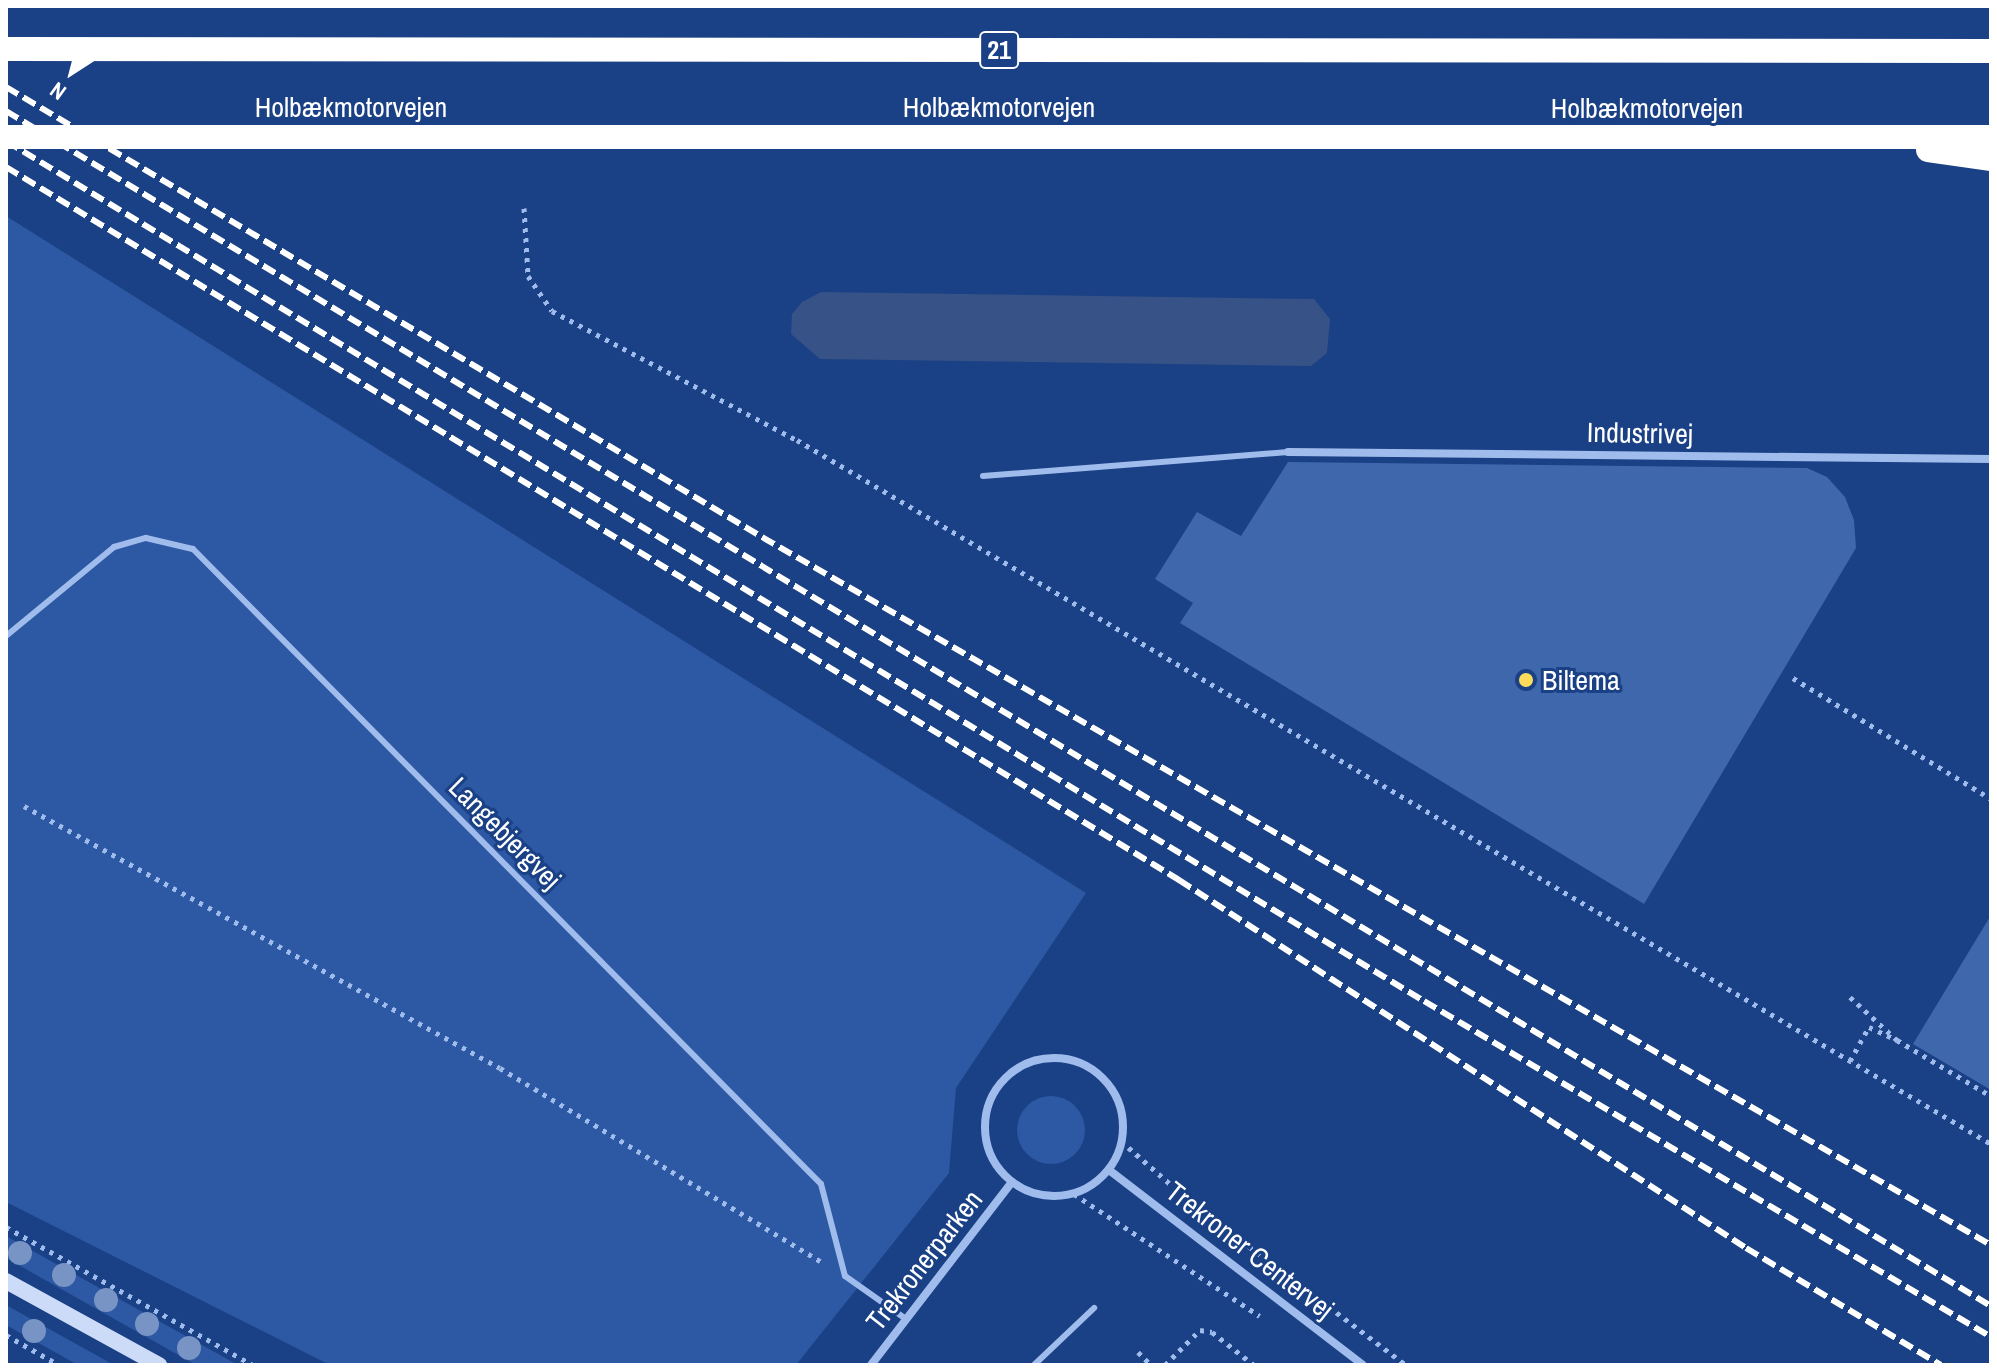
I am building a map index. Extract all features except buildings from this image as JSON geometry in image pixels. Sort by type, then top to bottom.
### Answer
[{"type":"highway","points":[[1914,51],[1991,42]]},
{"type":"highway","name":"Holbækmotorvejen","points":[[6,49],[1991,51]]},
{"type":"highway","name":"Holbækmotorvejen","points":[[6,137],[1991,137]]},
{"type":"highway","points":[[1846,138],[1991,159]]},
{"type":"street","name":"Industrivej","points":[[1288,452],[1991,459]]},
{"type":"street","points":[[1065,1059],[1101,1077],[1121,1112],[1121,1141],[1109,1170],[1074,1194],[1031,1193],[1012,1182],[989,1150],[987,1110],[1008,1075],[1025,1065],[1065,1059]]},
{"type":"street","name":"Trekroner Centervej","points":[[1109,1170],[1363,1365]]},
{"type":"street","name":"Trekronerparken","points":[[872,1365],[1012,1182]]},
{"type":"street","points":[[6,1281],[159,1365]]},
{"type":"lane","points":[[983,476],[1288,452]]},
{"type":"lane","name":"Langebjergvej","points":[[6,636],[114,547],[146,538],[193,549],[821,1184],[845,1276]]},
{"type":"lane","points":[[845,1276],[906,1319]]},
{"type":"lane","points":[[1034,1365],[1094,1308]]},
{"type":"path","points":[[524,208],[528,276],[552,311],[797,440],[1991,1144]]},
{"type":"path","points":[[1793,678],[1991,799]]},
{"type":"path","points":[[24,806],[500,1068],[845,1276]]},
{"type":"path","points":[[1850,997],[1897,1040]]},
{"type":"path","points":[[1850,1061],[1869,1027],[1897,1040],[1991,1096]]},
{"type":"path","points":[[1121,1141],[1193,1204],[1406,1365]]},
{"type":"path","points":[[1074,1194],[1269,1322]]},
{"type":"path","points":[[6,1227],[253,1365]]},
{"type":"path","points":[[1165,1365],[1200,1330],[1212,1332],[1254,1365]]},
{"type":"path","points":[[6,1335],[59,1365]]},
{"type":"path","points":[[1138,1352],[1151,1365]]},
{"type":"shaded area","points":[[6,216],[1086,893],[956,1088],[949,1173],[796,1365],[330,1365],[6,1202]]},
{"type":"shaded area","points":[[821,292],[1314,299],[1330,319],[1327,353],[1311,366],[820,359],[791,334],[792,314],[802,302]]},
{"type":"shaded area","points":[[1051,1096],[1075,1106],[1085,1130],[1075,1154],[1051,1164],[1027,1154],[1017,1130],[1027,1106]]},
{"type":"shaded area","points":[[6,1236],[238,1365],[196,1365],[6,1258]]},
{"type":"shaded area","points":[[6,1305],[114,1365],[78,1365],[6,1325]]},
{"type":"railway","points":[[6,87],[762,537],[1991,1245]]},
{"type":"railway","points":[[6,111],[1991,1306]]},
{"type":"railway","points":[[6,141],[1424,1001],[1991,1337]]},
{"type":"railway","points":[[6,167],[1179,880],[1746,1248],[1941,1365]]},
{"type":"place","name":"Biltema","points":[[1526,680]]}]
